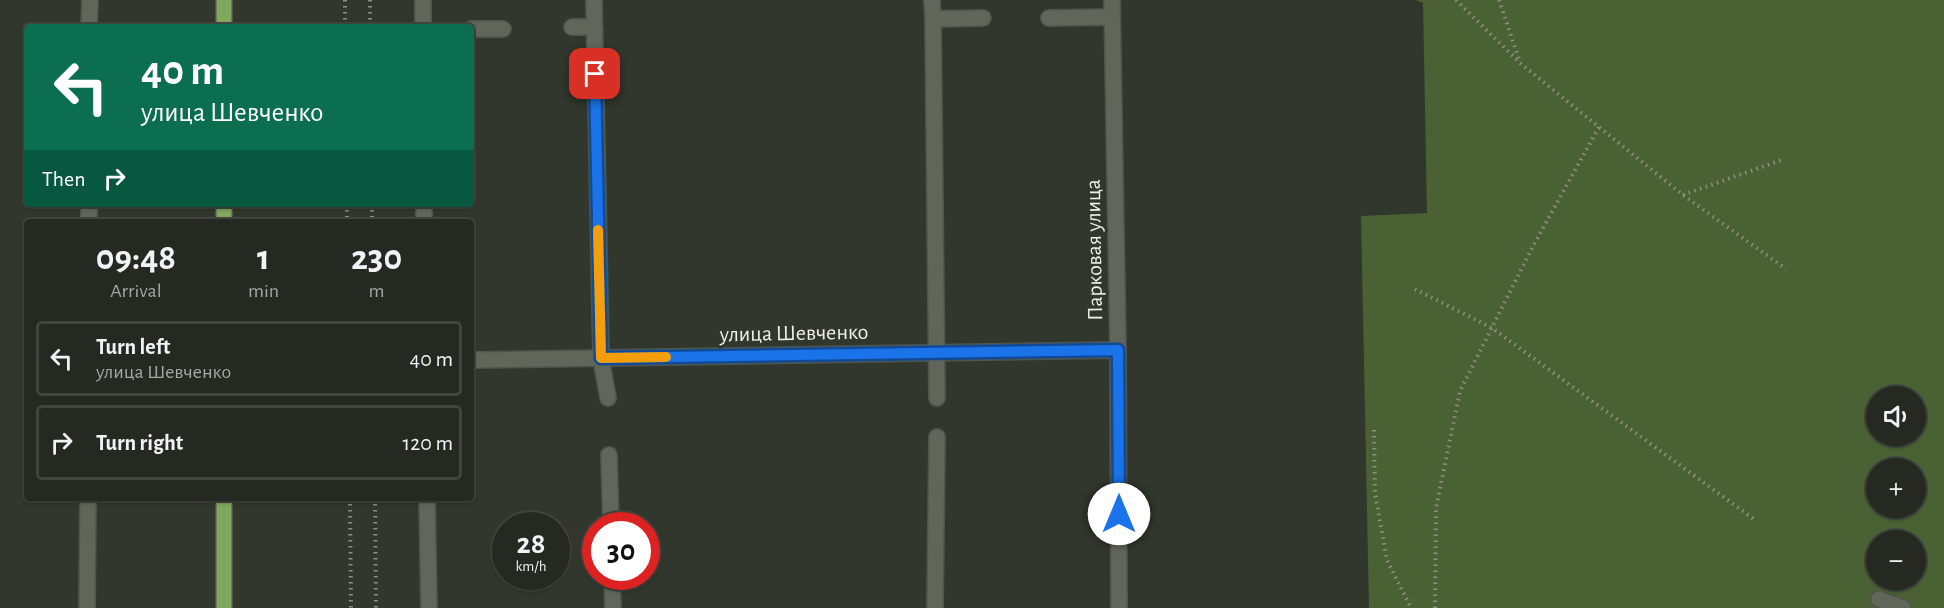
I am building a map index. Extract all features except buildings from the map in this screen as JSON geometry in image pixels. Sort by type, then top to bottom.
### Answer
[{"type":"main road","points":[[224,0],[224,24]]},
{"type":"main road","points":[[224,501],[224,608]]},
{"type":"street","points":[[89,24],[90,0]]},
{"type":"street","points":[[423,0],[423,24]]},
{"type":"street","points":[[594,0],[601,358],[608,398]]},
{"type":"street","points":[[933,0],[937,398]]},
{"type":"street","name":"Парковая улица","points":[[1112,0],[1118,350],[1119,608]]},
{"type":"street","points":[[1049,18],[1112,17]]},
{"type":"street","points":[[933,19],[983,18]]},
{"type":"street","points":[[572,27],[594,27]]},
{"type":"street","points":[[474,29],[503,29]]},
{"type":"street","name":"улица Шевченко","points":[[474,360],[1118,350]]},
{"type":"street","points":[[935,608],[937,436]]},
{"type":"street","points":[[609,455],[611,512]]},
{"type":"street","points":[[87,608],[88,501]]},
{"type":"street","points":[[427,501],[429,608]]},
{"type":"street","points":[[612,590],[613,608]]},
{"type":"street","points":[[1879,599],[1903,608]]},
{"type":"path","points":[[345,0],[345,24]]},
{"type":"path","points":[[370,0],[370,24]]},
{"type":"path","points":[[1456,0],[1520,63],[1683,195],[1786,269]]},
{"type":"path","points":[[1499,0],[1520,63]]},
{"type":"path","points":[[1435,608],[1436,508],[1460,391],[1532,248],[1599,127]]},
{"type":"path","points":[[1683,195],[1784,159]]},
{"type":"path","points":[[1415,289],[1492,328],[1755,520]]},
{"type":"path","points":[[1374,430],[1375,494],[1387,560],[1411,608]]},
{"type":"path","points":[[350,501],[351,608]]},
{"type":"path","points":[[375,501],[376,608]]},
{"type":"green space","points":[[1416,0],[1944,0],[1944,608],[1369,608],[1361,216],[1427,213],[1423,3]]},
{"type":"slow traffic","points":[[598,230],[601,358],[666,357]]},
{"type":"route","points":[[595,74],[601,358],[1118,350],[1119,514]]}]
